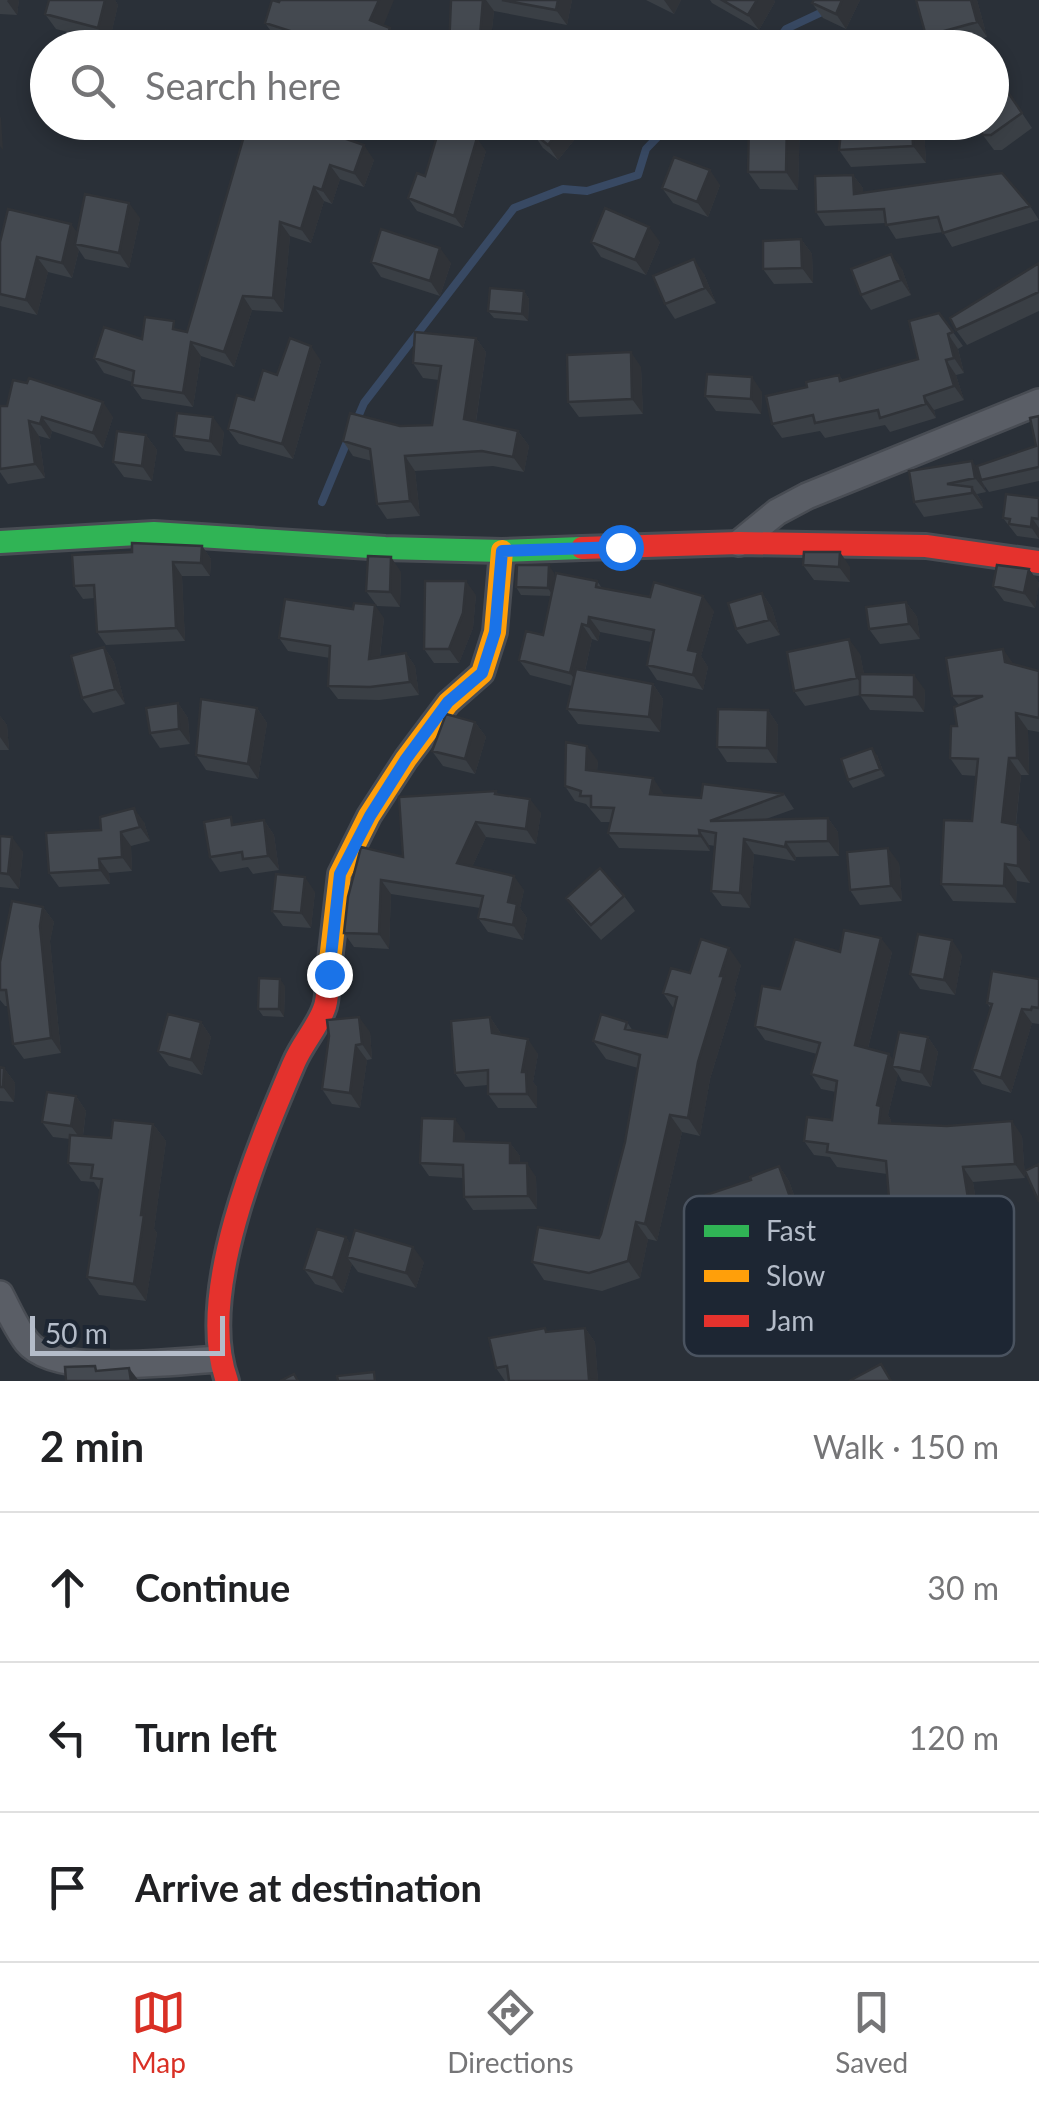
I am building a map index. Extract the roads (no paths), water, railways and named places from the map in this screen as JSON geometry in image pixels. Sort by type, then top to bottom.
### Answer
[{"type":"street","points":[[738,543],[777,512],[806,496],[1039,402]]},
{"type":"street","points":[[0,542],[154,533],[385,548],[502,551],[738,543],[926,546],[1039,562]]},
{"type":"street","points":[[0,1294],[28,1344],[51,1360],[223,1370],[220,1302],[239,1203],[254,1156],[299,1052],[325,1008],[340,874],[406,759],[448,702],[482,673],[495,632],[502,551]]},
{"type":"waterway","points":[[785,30],[820,13],[827,0]]},
{"type":"waterway","points":[[355,424],[364,403],[514,208],[563,189],[587,191],[638,175],[646,149],[655,140]]},
{"type":"waterway","points":[[322,502],[349,437]]}]
